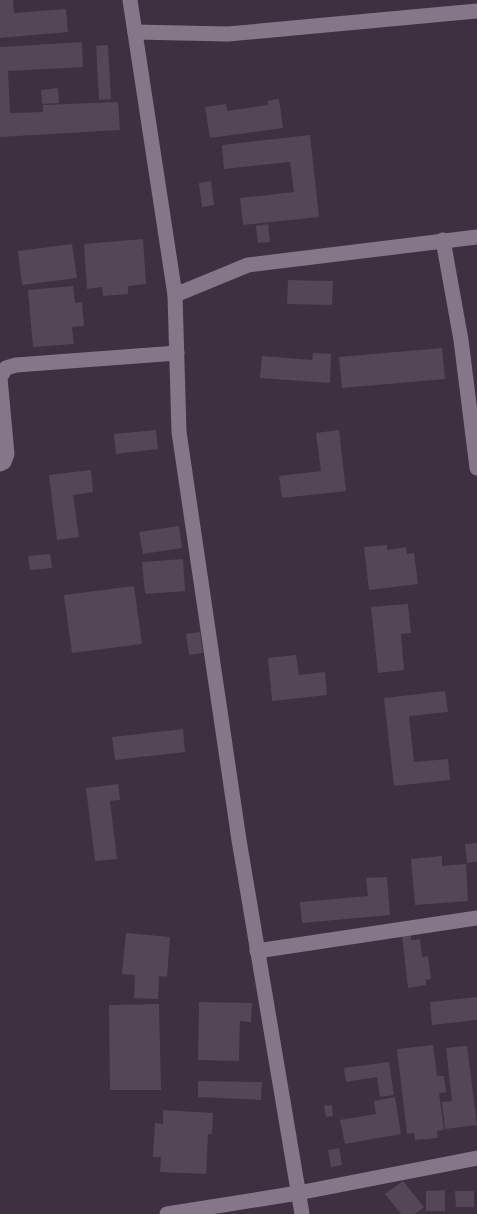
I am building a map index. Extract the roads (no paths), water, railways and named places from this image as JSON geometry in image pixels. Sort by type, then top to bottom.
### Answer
[{"type":"street","points":[[130,0],[175,295],[179,432],[257,951],[302,1214]]},
{"type":"street","points":[[135,32],[228,34],[477,11]]},
{"type":"street","points":[[175,295],[248,265],[477,237]]},
{"type":"street","points":[[443,240],[458,319],[477,468]]},
{"type":"street","points":[[0,464],[4,462],[7,454],[0,378],[6,368],[16,365],[177,353]]},
{"type":"street","points":[[257,951],[477,918]]},
{"type":"street","points":[[166,1214],[298,1193],[477,1158]]}]
